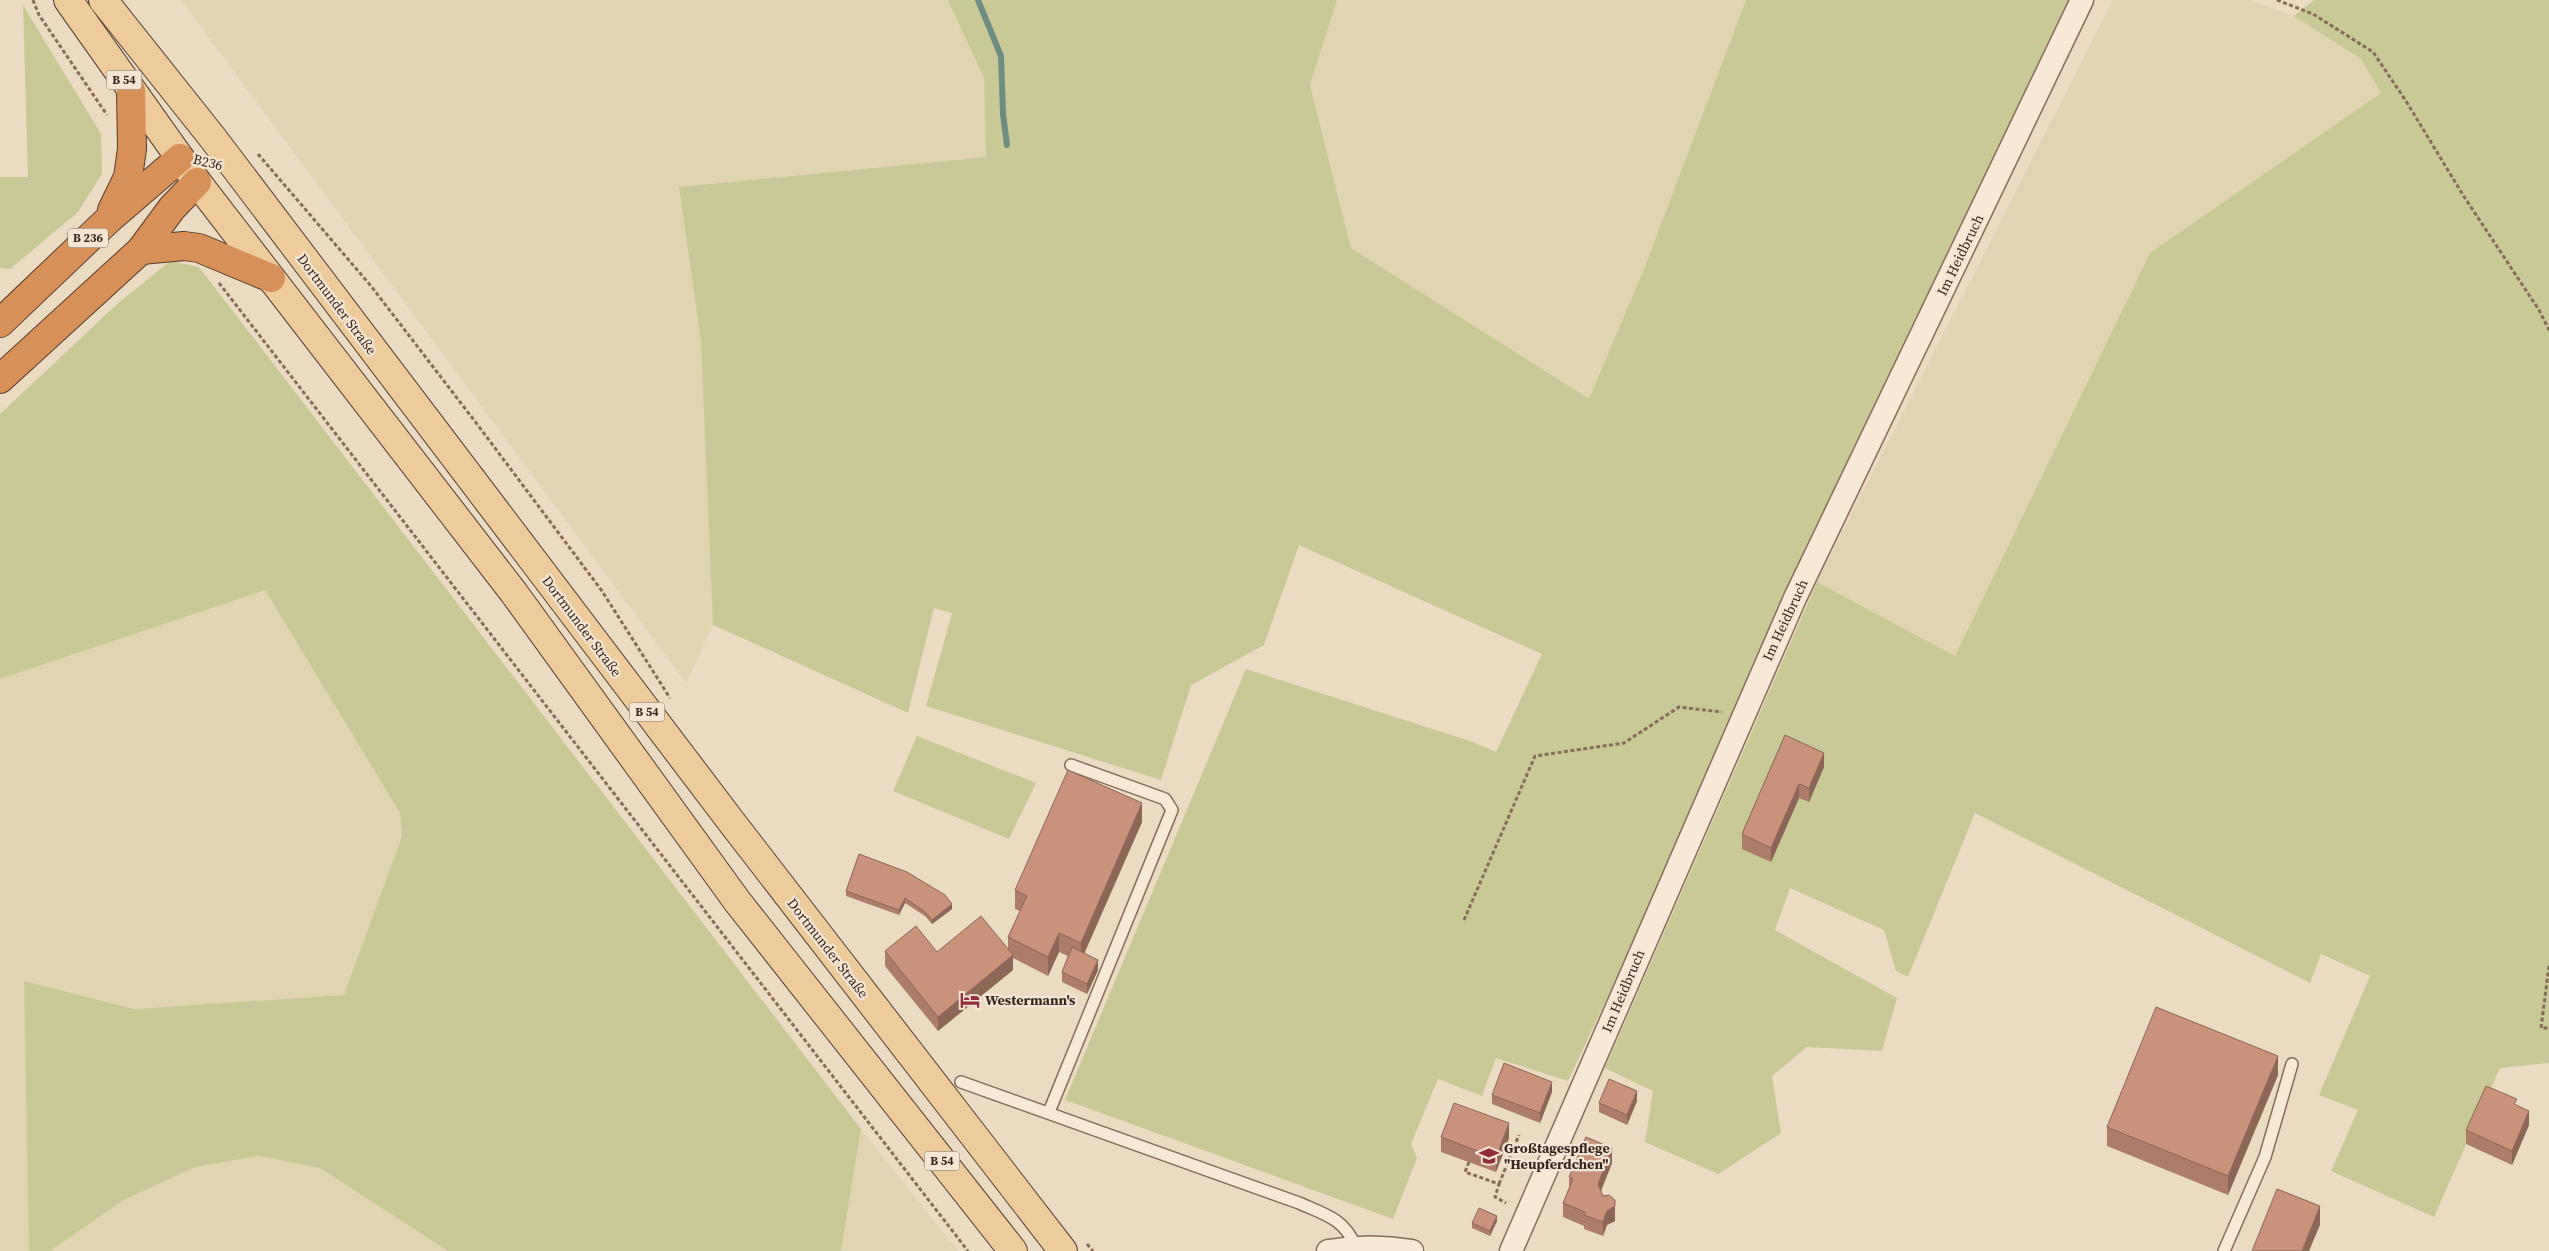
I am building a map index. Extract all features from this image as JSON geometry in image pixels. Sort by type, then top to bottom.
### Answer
[{"type":"highway","points":[[108,220],[128,177],[132,149],[131,90]]},
{"type":"highway","name":"B 236","points":[[0,323],[108,220],[180,158]]},
{"type":"highway","points":[[0,380],[141,250],[206,160]]},
{"type":"highway","points":[[141,250],[184,246],[199,248],[271,278]]},
{"type":"main road","name":"B 54","points":[[68,0],[180,158],[206,160]]},
{"type":"main road","name":"B 54","points":[[103,0],[206,160],[271,278],[514,593],[737,901],[1013,1251]]},
{"type":"main road","name":"B236","points":[[206,160],[235,170]]},
{"type":"main road","name":"Dortmunder Straße","points":[[235,170],[724,812],[1073,1245]]},
{"type":"street","name":"Im Heidbruch","points":[[1511,1251],[1742,715],[1795,598],[2082,0]]},
{"type":"street","points":[[1328,1251],[1355,1246],[1382,1246],[1412,1251]]},
{"type":"lane","points":[[1049,1112],[1172,810],[1165,799],[1072,764]]},
{"type":"lane","points":[[2224,1251],[2266,1157],[2292,1064]]},
{"type":"lane","points":[[961,1082],[1299,1203],[1333,1218],[1350,1232],[1355,1246]]},
{"type":"path","points":[[33,0],[39,15],[108,119]]},
{"type":"path","points":[[2277,0],[2313,14],[2373,52],[2406,101],[2463,195],[2539,310],[2549,330]]},
{"type":"path","points":[[252,148],[371,286],[480,428],[602,591],[674,705]]},
{"type":"path","points":[[217,281],[968,1251]]},
{"type":"path","points":[[1464,920],[1535,756],[1624,743],[1678,707],[1742,715]]},
{"type":"path","points":[[2549,966],[2540,1028],[2549,1028]]},
{"type":"path","points":[[1506,1202],[1495,1197],[1519,1135]]},
{"type":"path","points":[[1469,1162],[1465,1172],[1499,1184]]},
{"type":"path","points":[[1073,1245],[1093,1251]]},
{"type":"shaded area","points":[[181,0],[950,0],[984,72],[986,157],[679,187],[701,342],[713,625],[686,683]]},
{"type":"shaded area","points":[[1337,0],[1746,0],[1644,269],[1589,400],[1351,248],[1310,85]]},
{"type":"shaded area","points":[[2113,0],[2250,0],[2294,16],[2361,59],[2381,93],[2150,253],[1955,656],[1817,582]]},
{"type":"shaded area","points":[[265,590],[400,813],[402,836],[344,995],[134,1009],[24,981],[29,1251],[0,1251],[0,679]]},
{"type":"shaded area","points":[[861,1129],[958,1251],[841,1251]]},
{"type":"shaded area","points":[[259,1156],[320,1168],[448,1251],[50,1251],[122,1201],[195,1167]]},
{"type":"green space","points":[[948,0],[1337,0],[1310,85],[1351,248],[1589,399],[1644,269],[1746,0],[2078,0],[1568,1081],[1496,1058],[1482,1096],[1438,1079],[1411,1144],[1417,1158],[1393,1219],[1065,1100],[1246,669],[1473,742],[1496,752],[1542,654],[1299,545],[1264,645],[1191,685],[1161,780],[926,706],[952,613],[934,608],[908,713],[713,625],[701,342],[679,187],[986,157],[984,78]]},
{"type":"green space","points":[[2314,0],[2549,0],[2549,1063],[2500,1068],[2434,1217],[2331,1171],[2358,1110],[2319,1095],[2370,976],[2321,954],[2310,983],[1975,813],[1908,977],[1896,971],[1884,930],[1790,888],[1775,930],[1897,998],[1882,1051],[1807,1047],[1772,1076],[1781,1133],[1718,1174],[1645,1142],[1653,1091],[1605,1068],[1817,582],[1955,656],[2150,253],[2381,93],[2361,59],[2294,16]]},
{"type":"green space","points":[[23,5],[101,134],[102,174],[78,212],[10,269],[0,268],[0,177],[28,177]]},
{"type":"green space","points":[[170,261],[199,267],[861,1129],[841,1251],[448,1251],[320,1168],[259,1156],[195,1167],[122,1201],[50,1251],[29,1251],[24,981],[134,1009],[344,995],[402,836],[400,813],[265,590],[0,679],[0,414],[116,305]]},
{"type":"green space","points":[[917,736],[1036,783],[1009,839],[893,791]]},
{"type":"building","points":[[1785,735],[1824,753],[1809,788],[1799,784],[1771,848],[1742,834]]},
{"type":"building","points":[[1068,770],[1142,803],[1081,943],[1059,933],[1048,957],[1008,937],[1027,896],[1015,890]]},
{"type":"building","points":[[859,854],[907,872],[945,895],[952,904],[932,920],[925,912],[905,898],[899,910],[846,891]]},
{"type":"building","points":[[981,916],[1013,955],[938,1017],[885,951],[916,926],[937,952]]},
{"type":"building","points":[[1072,947],[1098,960],[1087,984],[1062,972]]},
{"type":"building","points":[[2156,1007],[2278,1056],[2228,1176],[2107,1127]]},
{"type":"building","points":[[1504,1063],[1552,1082],[1540,1113],[1492,1095]]},
{"type":"building","points":[[1609,1079],[1637,1091],[1627,1115],[1599,1103]]},
{"type":"building","points":[[2486,1086],[2517,1099],[2514,1104],[2529,1111],[2512,1151],[2466,1130]]},
{"type":"building","points":[[1454,1103],[1509,1123],[1496,1158],[1441,1137]]},
{"type":"building","points":[[1586,1137],[1612,1148],[1598,1184],[1603,1196],[1609,1195],[1615,1200],[1615,1206],[1607,1211],[1603,1222],[1584,1215],[1585,1212],[1563,1203],[1573,1179],[1569,1177]]},
{"type":"building","points":[[2277,1189],[2320,1206],[2302,1251],[2252,1251]]},
{"type":"building","points":[[1479,1208],[1497,1216],[1490,1231],[1472,1223]]},
{"type":"waterway","points":[[978,0],[1001,56],[1003,114],[1007,145]]},
{"type":"place","name":"Westermann's","points":[[970,1000]]},
{"type":"place","name":"Großtagespflege \"Heupferdchen\"","points":[[1489,1156]]}]
